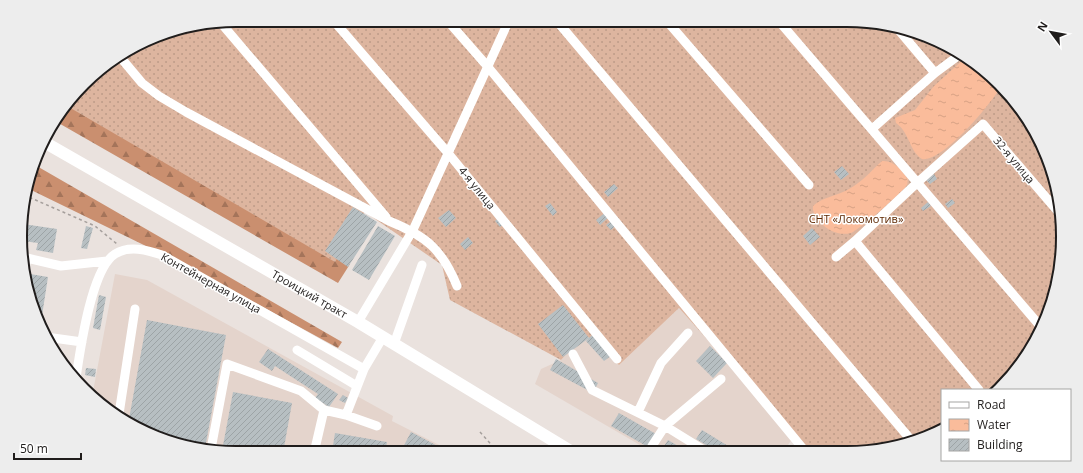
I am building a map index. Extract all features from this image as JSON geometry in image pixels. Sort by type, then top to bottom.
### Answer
[{"type":"main road","name":"Троицкий тракт","points":[[49,145],[358,322],[562,446]]},
{"type":"street","points":[[224,27],[389,221]]},
{"type":"street","name":"4-я улица","points":[[339,27],[448,153],[617,359]]},
{"type":"street","points":[[453,27],[488,67],[801,446]]},
{"type":"street","points":[[358,322],[413,230],[506,27]]},
{"type":"street","points":[[562,27],[908,437]]},
{"type":"street","points":[[672,27],[809,185]]},
{"type":"street","points":[[784,27],[1037,323]]},
{"type":"street","points":[[902,34],[935,73]]},
{"type":"street","points":[[872,129],[935,73],[956,58]]},
{"type":"street","points":[[123,60],[142,83],[159,96],[193,116],[389,221],[413,230],[436,250],[449,267],[458,286]]},
{"type":"street","name":"32-я улица","points":[[918,182],[983,124],[1054,206]]},
{"type":"street","points":[[836,257],[918,182]]},
{"type":"street","points":[[855,241],[978,389]]},
{"type":"street","name":"Контейнерная улица","points":[[77,372],[82,342],[96,281],[107,262],[114,254],[138,249],[162,255],[364,369]]},
{"type":"street","points":[[28,258],[61,266],[107,262]]},
{"type":"street","points":[[394,344],[422,265]]},
{"type":"street","points":[[120,411],[135,309]]},
{"type":"street","points":[[638,412],[661,363],[688,334]]},
{"type":"street","points":[[346,415],[364,369],[383,337]]},
{"type":"street","points":[[54,338],[82,342]]},
{"type":"street","points":[[297,350],[357,386]]},
{"type":"street","points":[[573,354],[592,390],[665,426],[697,446]]},
{"type":"street","points":[[212,444],[227,364],[301,391],[324,410],[346,415],[377,426]]},
{"type":"street","points":[[652,446],[665,426],[720,379]]},
{"type":"street","points":[[316,446],[324,410]]},
{"type":"path","points":[[31,198],[96,226],[125,251]]},
{"type":"path","points":[[480,432],[493,446]]},
{"type":"shaded area","points":[[115,274],[147,280],[393,416],[392,421],[441,446],[223,446],[196,442],[169,435],[132,418],[109,403],[93,390]]},
{"type":"shaded area","points":[[679,308],[794,436],[787,446],[642,446],[535,384],[541,369],[561,360],[585,334],[619,365]]},
{"type":"green space","name":"СНТ «Локомотив»","points":[[223,27],[860,27],[901,34],[927,43],[963,62],[995,88],[1021,120],[1040,156],[1049,182],[1056,223],[1056,250],[1052,277],[1045,304],[1028,341],[1021,353],[1004,375],[991,389],[941,389],[941,423],[927,430],[901,439],[860,446],[803,446],[679,308],[619,365],[585,334],[561,360],[450,300],[442,265],[365,212],[335,262],[71,108],[98,79],[120,62],[132,55],[156,43],[182,34]]},
{"type":"green space","points":[[74,104],[350,264],[338,283],[60,124]]},
{"type":"green space","points":[[39,167],[342,342],[338,348],[191,268],[32,191]]},
{"type":"water","points":[[962,61],[985,79],[998,91],[976,119],[953,143],[931,158],[922,159],[914,151],[901,127],[896,123],[895,118],[915,110],[934,86]]},
{"type":"water","points":[[882,161],[894,164],[908,179],[907,185],[904,189],[871,219],[851,233],[838,233],[823,225],[815,214],[813,206],[854,186]]},
{"type":"building","points":[[842,166],[849,174],[841,180],[834,172]]},
{"type":"building","points":[[934,174],[937,179],[930,184],[926,180]]},
{"type":"building","points":[[614,184],[618,188],[608,197],[604,192]]},
{"type":"building","points":[[952,199],[955,203],[948,208],[945,204]]},
{"type":"building","points":[[928,202],[931,206],[923,211],[921,208]]},
{"type":"building","points":[[550,203],[557,212],[553,216],[545,206]]},
{"type":"building","points":[[353,207],[377,222],[348,267],[325,251]]},
{"type":"building","points":[[449,210],[456,218],[446,227],[438,218]]},
{"type":"building","points":[[607,211],[611,215],[600,225],[596,220]]},
{"type":"building","points":[[500,216],[506,222],[500,227],[495,221]]},
{"type":"building","points":[[614,219],[618,224],[611,230],[606,225]]},
{"type":"building","points":[[27,225],[57,229],[53,253],[36,250],[38,243],[27,242]]},
{"type":"building","points":[[86,226],[93,228],[87,249],[81,248]]},
{"type":"building","points":[[378,226],[395,236],[369,280],[352,270]]},
{"type":"building","points":[[812,228],[820,237],[810,245],[803,236]]},
{"type":"building","points":[[468,237],[473,243],[465,250],[460,244]]},
{"type":"building","points":[[31,274],[48,277],[42,315],[34,291]]},
{"type":"building","points":[[99,295],[106,297],[100,330],[93,328]]},
{"type":"building","points":[[563,305],[589,338],[563,357],[538,324]]},
{"type":"building","points":[[147,320],[226,335],[206,444],[169,435],[129,417]]},
{"type":"building","points":[[593,334],[612,355],[604,361],[586,341]]},
{"type":"building","points":[[710,346],[727,363],[713,378],[696,361]]},
{"type":"building","points":[[268,349],[338,394],[329,407],[315,398],[318,394],[275,366],[272,371],[259,362]]},
{"type":"building","points":[[556,359],[598,383],[593,393],[550,370]]},
{"type":"building","points":[[86,368],[96,369],[95,377],[85,375]]},
{"type":"building","points":[[233,392],[292,403],[284,446],[223,446]]},
{"type":"building","points":[[343,395],[348,398],[345,403],[339,400]]},
{"type":"building","points":[[619,413],[656,434],[649,446],[646,446],[611,426]]},
{"type":"building","points":[[702,430],[728,446],[708,446],[696,439]]},
{"type":"building","points":[[411,432],[438,446],[404,446]]},
{"type":"building","points":[[335,433],[387,442],[386,446],[333,446]]},
{"type":"building","points":[[668,440],[678,446],[664,446]]}]
